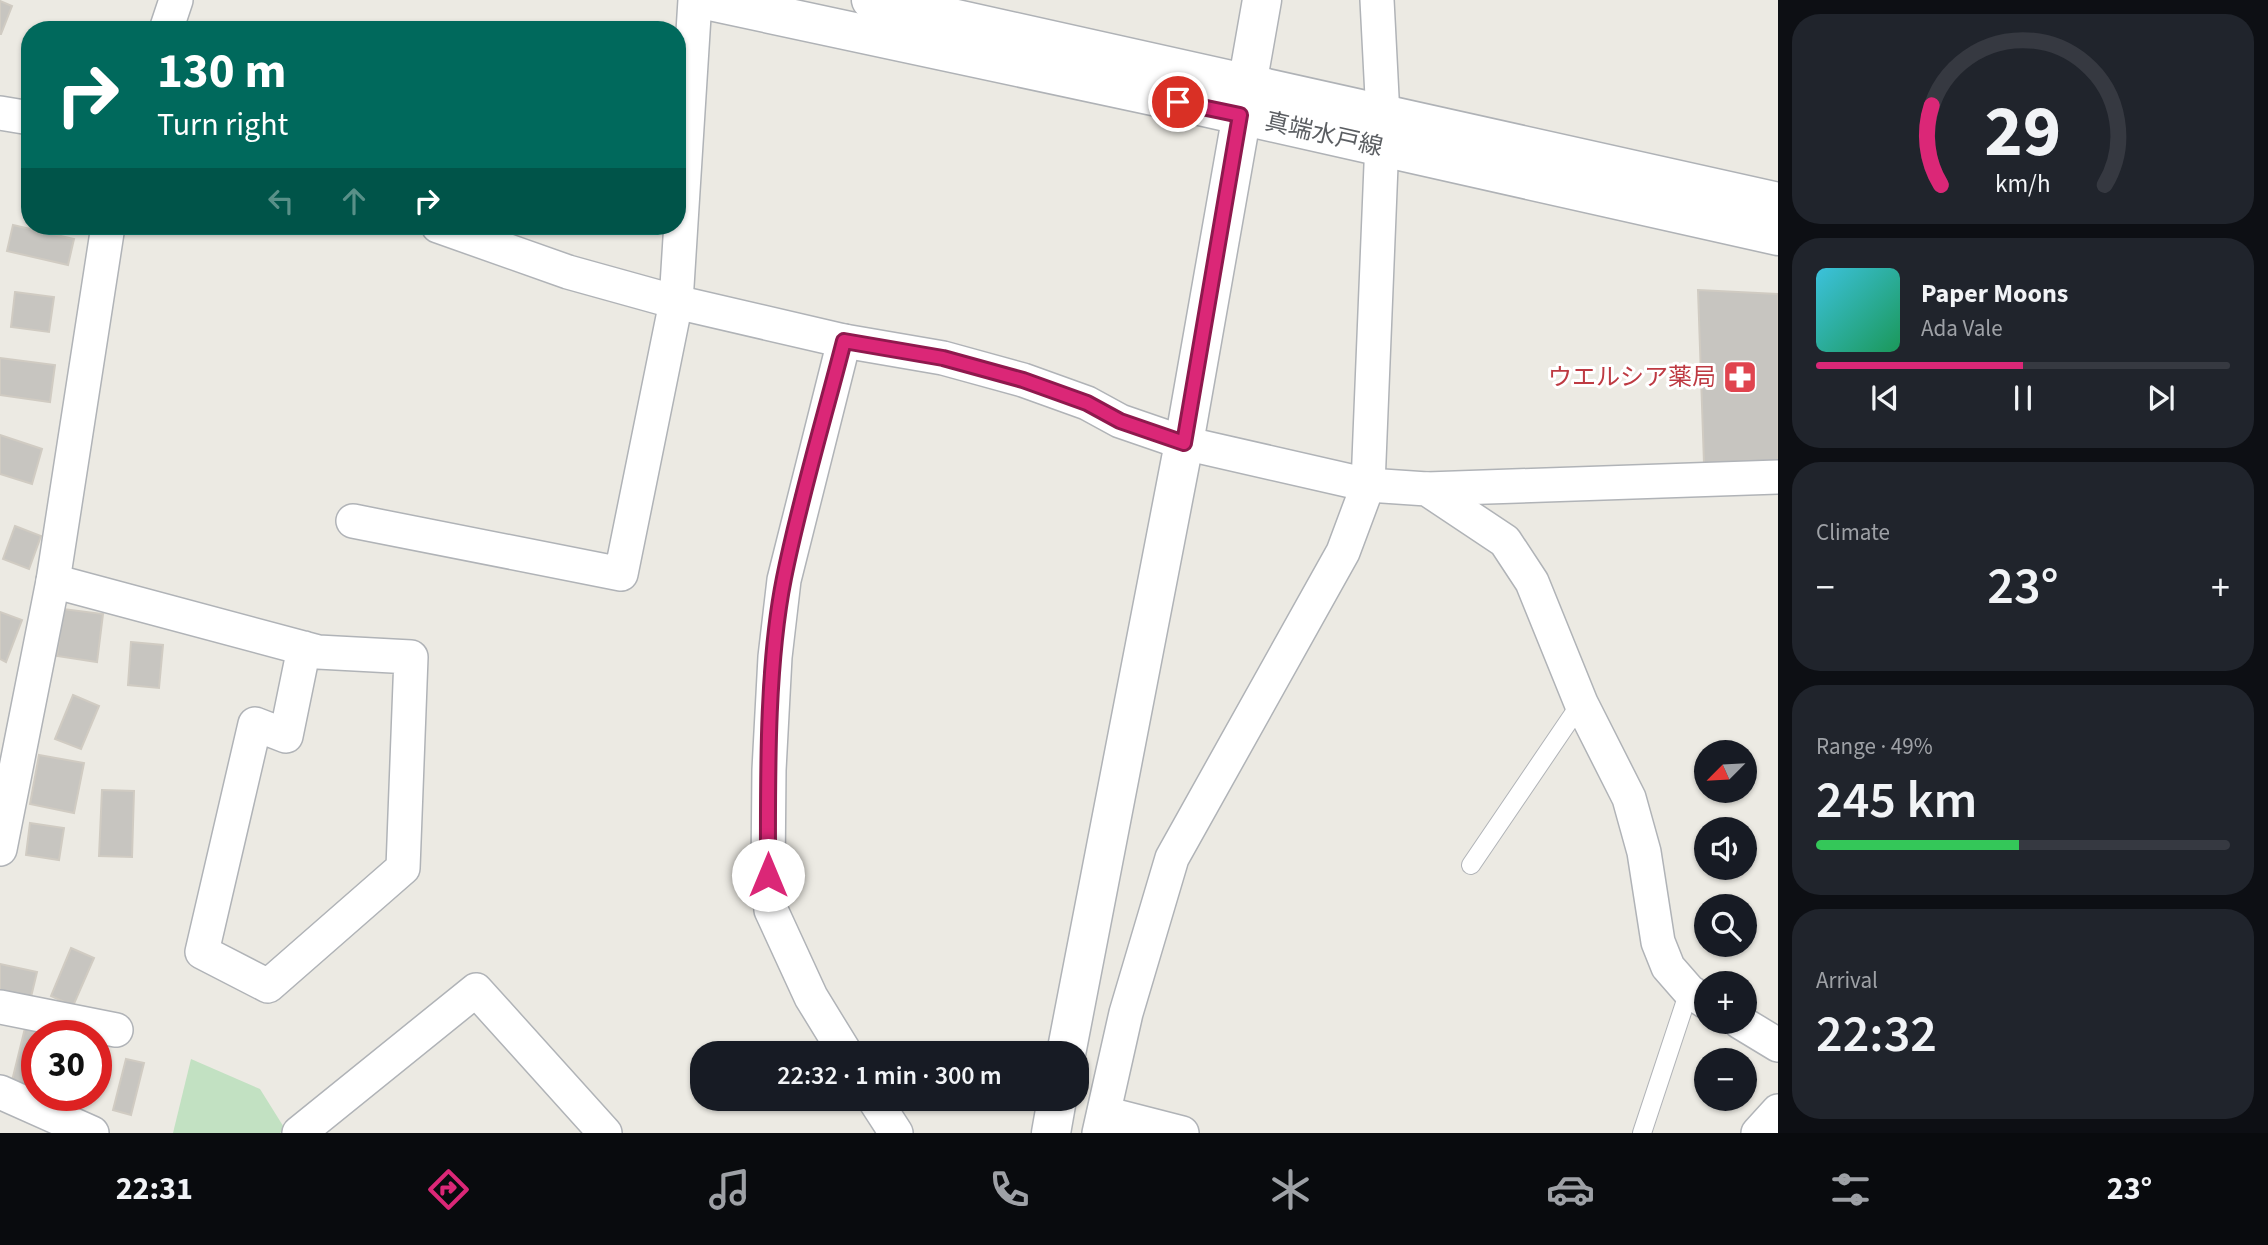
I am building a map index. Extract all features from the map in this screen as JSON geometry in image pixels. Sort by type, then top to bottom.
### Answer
[{"type":"main road","name":"真端水戸線","points":[[705,0],[1243,100],[1383,131],[1778,202]]},
{"type":"main road","name":"真端水戸線","points":[[871,0],[1243,100]]},
{"type":"main road","points":[[1069,1041],[1184,443],[1262,0]]},
{"type":"main road","name":"真端水戸線","points":[[1383,131],[1778,236]]},
{"type":"main road","points":[[1051,1133],[1055,1111]]},
{"type":"street","points":[[169,21],[176,0]]},
{"type":"street","points":[[686,143],[695,0]]},
{"type":"street","points":[[1182,1133],[1102,1123],[1126,1013],[1172,858],[1343,552],[1368,485],[1383,131],[1377,0]]},
{"type":"street","points":[[0,113],[21,116]]},
{"type":"street","points":[[0,849],[53,581],[107,235]]},
{"type":"street","points":[[463,235],[568,272],[676,302],[844,341],[943,358],[1023,380],[1087,403],[1120,421],[1184,443],[1368,485],[1427,489],[1778,477]]},
{"type":"street","points":[[353,521],[621,574],[676,302],[680,235]]},
{"type":"street","points":[[838,1041],[811,997],[771,910],[768,875],[769,770],[775,657],[784,580],[844,341]]},
{"type":"street","points":[[1427,489],[1505,541],[1532,582],[1581,703],[1629,798],[1644,852],[1658,942],[1668,967],[1694,993]]},
{"type":"street","points":[[53,581],[304,648],[318,652],[411,657],[402,868],[268,986],[202,952],[255,724],[286,736],[304,648]]},
{"type":"street","points":[[299,1133],[476,990],[605,1133]]},
{"type":"street","points":[[0,1007],[116,1030]]},
{"type":"street","points":[[1757,1032],[1778,1045]]},
{"type":"street","points":[[0,1092],[92,1133]]},
{"type":"street","points":[[881,1111],[895,1133]]},
{"type":"street","points":[[1758,1133],[1778,1111]]},
{"type":"lane","points":[[1471,865],[1581,703]]},
{"type":"lane","points":[[1642,1133],[1694,1007]]},
{"type":"green space","points":[[191,1059],[260,1089],[285,1129],[280,1133],[173,1133]]},
{"type":"building","points":[[0,1],[12,6],[1,34],[0,34]]},
{"type":"building","points":[[13,225],[21,227],[21,235],[57,235],[74,239],[68,265],[7,251]]},
{"type":"building","name":"ウエルシア薬局","points":[[1698,290],[1778,294],[1778,461],[1704,463]]},
{"type":"building","points":[[15,292],[54,297],[49,332],[11,327]]},
{"type":"building","points":[[0,358],[55,365],[50,402],[0,395]]},
{"type":"building","points":[[0,435],[42,449],[32,484],[0,474]]},
{"type":"building","points":[[15,526],[41,536],[29,569],[3,559]]},
{"type":"building","points":[[63,609],[103,614],[97,662],[57,656]]},
{"type":"building","points":[[0,612],[22,620],[6,662],[0,659]]},
{"type":"building","points":[[131,642],[163,645],[159,688],[128,685]]},
{"type":"building","points":[[73,695],[99,706],[81,749],[55,739]]},
{"type":"building","points":[[39,755],[84,763],[74,813],[30,804]]},
{"type":"building","points":[[102,790],[134,791],[132,857],[99,856]]},
{"type":"building","points":[[30,823],[64,828],[59,860],[26,855]]},
{"type":"building","points":[[71,948],[94,958],[73,1006],[51,996]]},
{"type":"building","points":[[0,964],[37,972],[31,997],[0,991]]},
{"type":"building","points":[[21,1044],[21,1088],[11,1085]]},
{"type":"building","points":[[126,1059],[144,1063],[131,1115],[113,1110]]},
{"type":"place","name":"ウエルシア薬局","points":[[1740,377]]},
{"type":"route","points":[[768,875],[769,770],[775,657],[784,580],[844,341],[943,358],[1023,380],[1087,403],[1120,421],[1184,443],[1240,115],[1178,102]]}]
